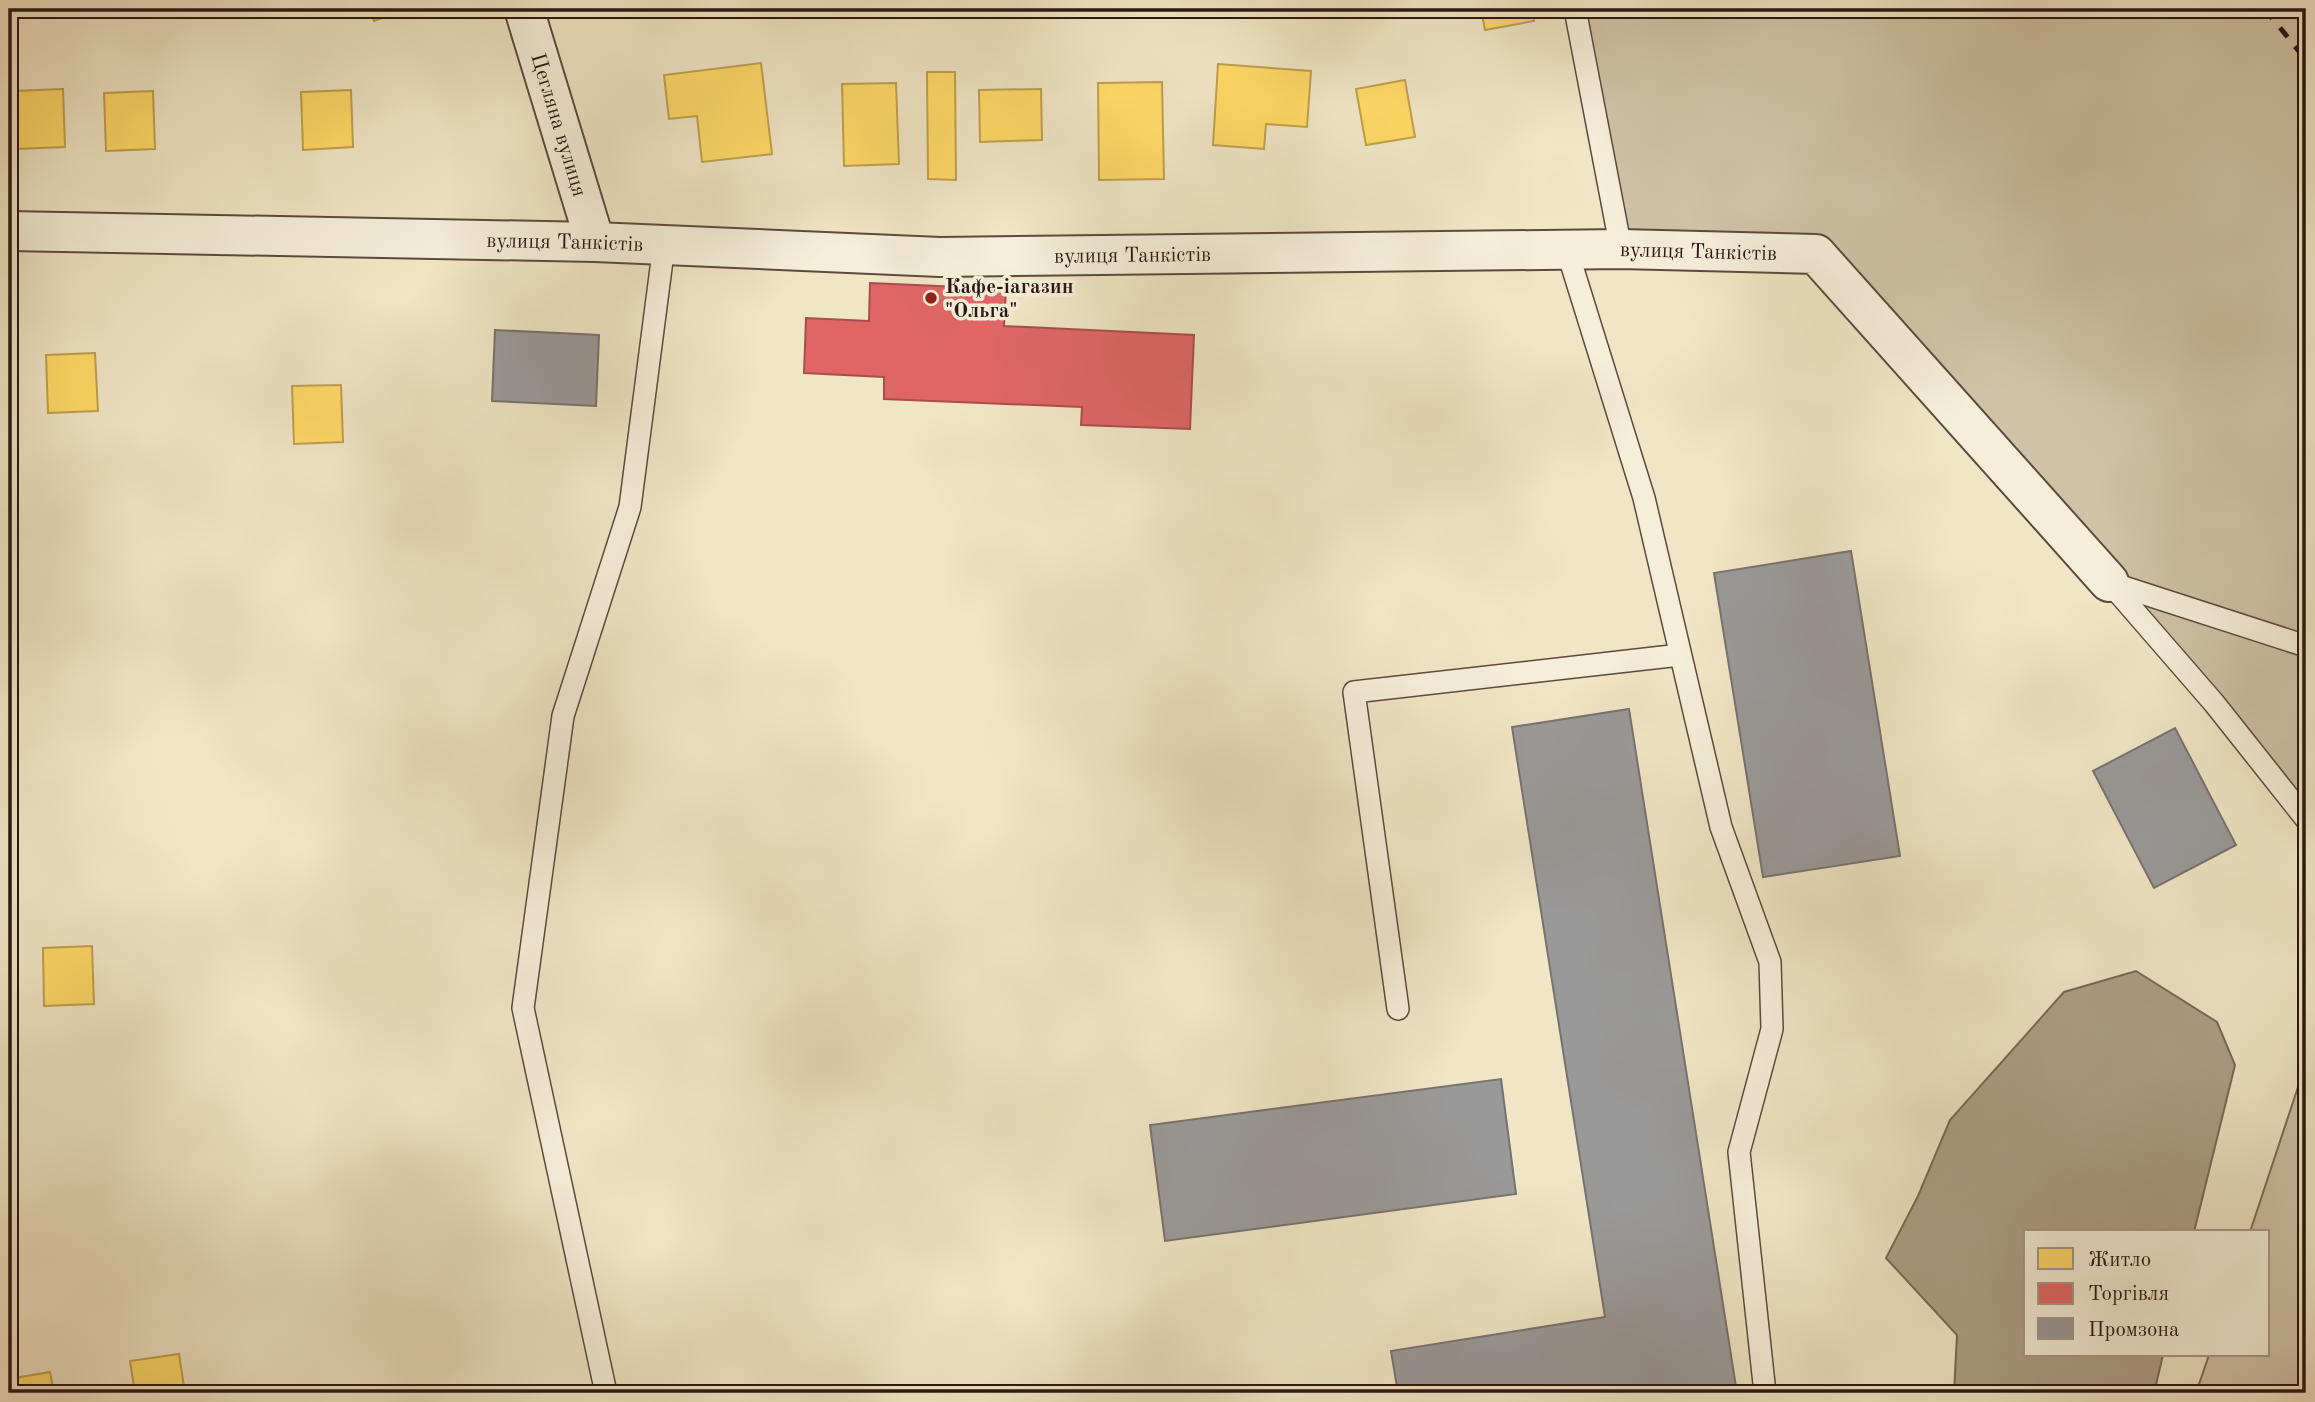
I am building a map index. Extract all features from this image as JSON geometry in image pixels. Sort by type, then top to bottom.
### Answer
[{"type":"street","name":"Цегляна вулиця","points":[[524,9],[594,242]]},
{"type":"street","name":"вулиця Танкістів","points":[[9,231],[594,242],[940,257],[1621,249],[1816,254],[2109,582]]},
{"type":"lane","points":[[1575,9],[1621,249]]},
{"type":"lane","points":[[606,1393],[523,1008],[563,716],[630,507],[664,245]]},
{"type":"lane","points":[[1567,250],[1644,498],[1721,827],[1770,962],[1772,1029],[1739,1152],[1765,1393]]},
{"type":"lane","points":[[2109,582],[2306,646]]},
{"type":"lane","points":[[2109,582],[2214,703],[2306,819]]},
{"type":"lane","points":[[1398,1009],[1354,691],[1681,655]]},
{"type":"shaded area","points":[[1575,9],[2306,9],[2306,819],[1816,254],[1621,249]]},
{"type":"shaded area","points":[[2136,971],[2217,1022],[2235,1065],[2194,1230],[2024,1230],[2024,1356],[2163,1356],[2154,1393],[1954,1393],[1957,1335],[1886,1258],[1918,1196],[1950,1120],[2064,992]]},
{"type":"shaded area","points":[[2303,1072],[2306,1076],[2306,1393],[2196,1393],[2209,1356],[2270,1356],[2270,1230],[2251,1230]]},
{"type":"building: Житло","points":[[369,9],[407,9],[374,21]]},
{"type":"building: Житло","points":[[1481,9],[1532,9],[1534,21],[1485,30]]},
{"type":"building: Житло","points":[[761,63],[772,154],[702,162],[697,116],[669,119],[664,75]]},
{"type":"building: Житло","points":[[1218,64],[1311,71],[1307,127],[1266,124],[1264,149],[1213,145]]},
{"type":"building: Житло","points":[[927,72],[955,72],[956,180],[928,179]]},
{"type":"building: Житло","points":[[1405,80],[1415,137],[1366,145],[1356,89]]},
{"type":"building: Житло","points":[[1162,82],[1164,179],[1099,180],[1098,83]]},
{"type":"building: Житло","points":[[896,83],[899,164],[844,166],[842,84]]},
{"type":"building: Житло","points":[[63,89],[65,147],[16,149],[13,91]]},
{"type":"building: Житло","points":[[1041,89],[1042,140],[980,142],[979,90]]},
{"type":"building: Житло","points":[[351,90],[353,147],[303,150],[301,92]]},
{"type":"building: Житло","points":[[153,91],[155,149],[106,151],[104,93]]},
{"type":"building: Житло","points":[[95,353],[98,411],[48,413],[46,355]]},
{"type":"building: Житло","points":[[341,385],[343,442],[294,444],[292,386]]},
{"type":"building: Житло","points":[[92,946],[94,1004],[44,1006],[43,948]]},
{"type":"building: Житло","points":[[179,1354],[185,1393],[135,1393],[130,1361]]},
{"type":"building: Житло","points":[[50,1372],[54,1393],[9,1393],[9,1379]]},
{"type":"building: Торгівля","points":[[870,283],[1006,289],[1004,326],[1194,335],[1190,429],[1081,425],[1082,407],[884,399],[884,377],[804,373],[806,318],[869,321]]},
{"type":"building: Промзона","points":[[495,330],[599,335],[596,406],[492,401]]},
{"type":"building: Промзона","points":[[1851,551],[1900,856],[1763,877],[1714,573]]},
{"type":"building: Промзона","points":[[1629,709],[1737,1393],[1398,1393],[1391,1351],[1605,1317],[1512,727]]},
{"type":"building: Промзона","points":[[2175,728],[2236,845],[2154,888],[2093,771]]},
{"type":"building: Промзона","points":[[1501,1079],[1516,1194],[1165,1241],[1150,1125]]},
{"type":"railway","points":[[2265,9],[2306,60]]},
{"type":"place","name":"Кафе-іагазин \"Ольга\"","points":[[931,298]]}]
